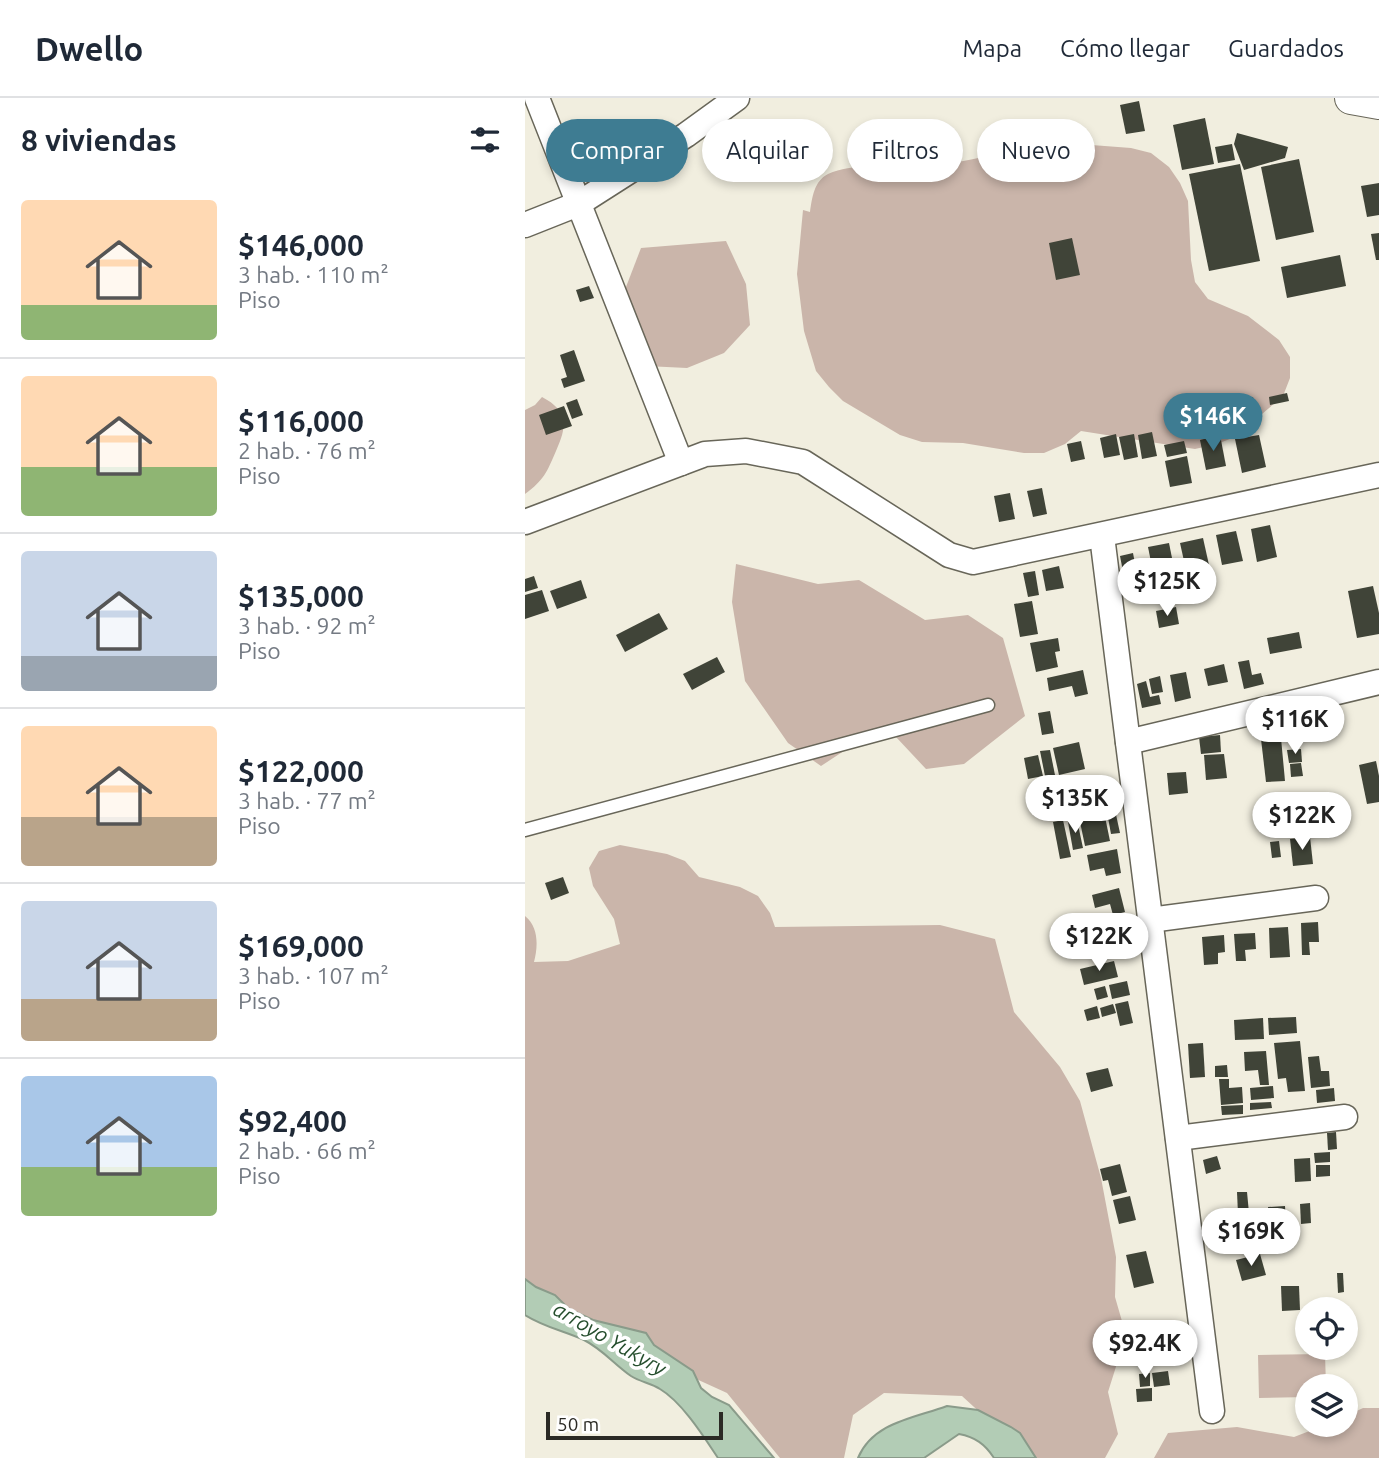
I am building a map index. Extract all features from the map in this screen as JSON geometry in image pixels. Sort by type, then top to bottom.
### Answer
[{"type":"street","points":[[537,98],[681,463]]},
{"type":"street","points":[[525,225],[578,204],[686,135],[737,98]]},
{"type":"street","points":[[1351,98],[1379,103]]},
{"type":"street","points":[[525,522],[705,454],[746,451],[803,462],[949,555],[973,562],[1379,475]]},
{"type":"street","points":[[1101,536],[1212,1411]]},
{"type":"street","points":[[1128,741],[1379,681]]},
{"type":"street","points":[[1150,920],[1316,898]]},
{"type":"street","points":[[1178,1138],[1345,1116]]},
{"type":"lane","points":[[525,830],[988,705]]},
{"type":"shaded area","points":[[1095,145],[1131,148],[1151,153],[1169,167],[1188,201],[1195,282],[1208,299],[1248,316],[1279,340],[1290,357],[1290,378],[1283,396],[1235,437],[1217,444],[1195,449],[1081,431],[1065,444],[1044,453],[1024,453],[963,443],[922,442],[900,435],[843,401],[816,371],[804,331],[797,274],[803,210],[810,212],[819,182],[833,182],[833,172],[839,170],[847,169],[847,182],[963,182],[963,161],[977,158],[977,182],[1095,182]]},
{"type":"shaded area","points":[[726,241],[746,284],[750,325],[724,353],[687,368],[646,366],[630,331],[626,287],[641,248]]},
{"type":"shaded area","points":[[542,397],[557,408],[564,427],[544,475],[525,494],[525,410],[535,405]]},
{"type":"shaded area","points":[[736,564],[818,584],[859,580],[925,620],[968,615],[1003,638],[1025,716],[964,764],[926,769],[896,737],[853,745],[821,766],[788,743],[745,681],[732,602]]},
{"type":"shaded area","points":[[620,845],[667,854],[685,861],[699,877],[740,887],[758,896],[770,913],[775,927],[940,925],[995,939],[1014,1012],[1060,1067],[1080,1101],[1101,1178],[1116,1257],[1115,1297],[1126,1335],[1108,1392],[1118,1434],[1105,1458],[1032,1458],[962,1396],[884,1393],[853,1415],[844,1458],[780,1458],[727,1393],[525,1301],[525,916],[533,926],[536,938],[534,962],[568,961],[620,944],[614,919],[593,886],[589,868],[599,851]]},
{"type":"shaded area","points":[[1295,1354],[1295,1360],[1325,1360],[1326,1374],[1295,1374],[1295,1397],[1259,1398],[1258,1355]]},
{"type":"shaded area","points":[[1379,1408],[1379,1458],[1154,1458],[1168,1433],[1237,1427],[1294,1437],[1358,1437],[1358,1410]]},
{"type":"water","name":"arroyo Yukyry","points":[[525,1279],[555,1295],[569,1309],[593,1320],[646,1333],[654,1345],[693,1371],[701,1388],[729,1405],[774,1458],[718,1458],[692,1420],[668,1395],[631,1376],[584,1340],[525,1315]]},
{"type":"water","points":[[947,1406],[978,1410],[1011,1427],[1020,1433],[1036,1458],[994,1458],[979,1442],[959,1434],[924,1458],[858,1458],[865,1446],[884,1429]]},
{"type":"building","points":[[1139,101],[1145,131],[1126,134],[1120,105]]},
{"type":"building","points":[[1205,118],[1214,164],[1182,170],[1173,125]]},
{"type":"building","points":[[1237,133],[1288,147],[1285,158],[1244,170],[1234,144]]},
{"type":"building","points":[[1232,144],[1235,160],[1218,163],[1215,147]]},
{"type":"building","points":[[1299,159],[1314,232],[1276,240],[1261,167]]},
{"type":"building","points":[[1240,164],[1260,261],[1209,271],[1189,174]]},
{"type":"building","points":[[1379,183],[1379,215],[1367,217],[1361,186]]},
{"type":"building","points":[[1379,233],[1379,260],[1376,260],[1371,234]]},
{"type":"building","points":[[1072,238],[1080,275],[1056,280],[1049,243]]},
{"type":"building","points":[[1340,255],[1346,286],[1287,298],[1281,267]]},
{"type":"building","points":[[589,286],[594,298],[580,302],[576,290]]},
{"type":"building","points":[[574,350],[585,381],[564,388],[561,379],[567,377],[560,355]]},
{"type":"building","points":[[1287,393],[1289,401],[1270,405],[1269,397]]},
{"type":"building","points":[[1253,397],[1256,412],[1241,416],[1237,401]]},
{"type":"building","points":[[577,399],[583,415],[572,419],[566,403]]},
{"type":"building","points":[[564,406],[572,426],[546,435],[539,415]]},
{"type":"building","points":[[1152,432],[1157,456],[1142,459],[1138,435]]},
{"type":"building","points":[[1116,434],[1120,455],[1104,458],[1100,438]]},
{"type":"building","points":[[1134,434],[1138,457],[1124,460],[1119,437]]},
{"type":"building","points":[[1220,435],[1226,466],[1206,470],[1200,440]]},
{"type":"building","points":[[1259,435],[1266,467],[1242,473],[1235,439]]},
{"type":"building","points":[[1081,441],[1085,459],[1071,462],[1067,444]]},
{"type":"building","points":[[1184,441],[1187,453],[1167,457],[1164,445]]},
{"type":"building","points":[[1187,456],[1192,483],[1170,487],[1165,461]]},
{"type":"building","points":[[1042,488],[1047,514],[1033,517],[1027,491]]},
{"type":"building","points":[[1010,493],[1015,519],[999,522],[994,496]]},
{"type":"building","points":[[1270,525],[1277,557],[1257,562],[1251,529]]},
{"type":"building","points":[[1236,531],[1243,561],[1222,565],[1216,535]]},
{"type":"building","points":[[1203,538],[1209,565],[1186,570],[1180,543]]},
{"type":"building","points":[[1169,543],[1175,573],[1154,577],[1148,547]]},
{"type":"building","points":[[1133,553],[1138,579],[1125,582],[1120,556]]},
{"type":"building","points":[[1059,566],[1064,588],[1046,591],[1042,570]]},
{"type":"building","points":[[1035,571],[1039,595],[1028,597],[1023,573]]},
{"type":"building","points":[[1208,574],[1212,593],[1201,595],[1197,577]]},
{"type":"building","points":[[1176,575],[1177,580],[1157,585],[1156,579]]},
{"type":"building","points":[[534,576],[538,588],[525,592],[525,579]]},
{"type":"building","points":[[581,580],[587,598],[557,609],[550,591]]},
{"type":"building","points":[[1373,586],[1379,613],[1379,634],[1357,638],[1348,591]]},
{"type":"building","points":[[542,590],[549,611],[525,619],[525,595]]},
{"type":"building","points":[[1032,601],[1038,634],[1020,637],[1014,604]]},
{"type":"building","points":[[1176,607],[1179,624],[1159,628],[1156,611]]},
{"type":"building","points":[[659,613],[668,629],[625,652],[616,635]]},
{"type":"building","points":[[1299,632],[1302,648],[1270,654],[1267,638]]},
{"type":"building","points":[[1058,638],[1060,651],[1055,652],[1058,667],[1036,672],[1030,643]]},
{"type":"building","points":[[717,657],[725,672],[692,690],[683,674]]},
{"type":"building","points":[[1249,660],[1252,675],[1261,673],[1264,684],[1244,689],[1238,662]]},
{"type":"building","points":[[1224,664],[1228,682],[1208,686],[1204,669]]},
{"type":"building","points":[[1083,670],[1088,694],[1075,697],[1072,686],[1049,691],[1047,678]]},
{"type":"building","points":[[1186,672],[1191,698],[1175,702],[1170,675]]},
{"type":"building","points":[[1160,676],[1163,692],[1152,694],[1149,679]]},
{"type":"building","points":[[1146,681],[1150,697],[1159,695],[1161,704],[1142,708],[1137,684]]},
{"type":"building","points":[[1050,711],[1054,733],[1042,735],[1038,713]]},
{"type":"building","points":[[1220,735],[1221,752],[1201,754],[1199,737]]},
{"type":"building","points":[[1281,738],[1285,781],[1266,782],[1261,739]]},
{"type":"building","points":[[1079,742],[1085,769],[1059,775],[1053,748]]},
{"type":"building","points":[[1301,749],[1302,762],[1289,763],[1287,750]]},
{"type":"building","points":[[1050,750],[1055,775],[1045,776],[1040,751]]},
{"type":"building","points":[[1224,754],[1227,778],[1206,780],[1204,755]]},
{"type":"building","points":[[1038,755],[1043,776],[1028,779],[1024,758]]},
{"type":"building","points":[[1376,761],[1379,802],[1367,804],[1359,765]]},
{"type":"building","points":[[1301,763],[1303,776],[1291,777],[1290,764]]},
{"type":"building","points":[[1186,772],[1188,793],[1169,795],[1167,773]]},
{"type":"building","points":[[1100,780],[1105,804],[1078,810],[1074,785]]},
{"type":"building","points":[[1115,810],[1120,833],[1111,834],[1107,812]]},
{"type":"building","points":[[1104,812],[1110,841],[1085,846],[1079,817]]},
{"type":"building","points":[[1063,820],[1071,857],[1060,859],[1053,822]]},
{"type":"building","points":[[1077,820],[1083,848],[1073,850],[1068,822]]},
{"type":"building","points":[[1310,837],[1313,864],[1293,866],[1290,839]]},
{"type":"building","points":[[1279,841],[1281,857],[1272,858],[1270,842]]},
{"type":"building","points":[[1117,849],[1121,873],[1106,876],[1104,868],[1090,871],[1087,855]]},
{"type":"building","points":[[563,877],[569,893],[551,900],[545,883]]},
{"type":"building","points":[[1119,888],[1125,912],[1113,915],[1110,904],[1095,908],[1092,895]]},
{"type":"building","points":[[1318,922],[1319,942],[1309,942],[1310,955],[1302,955],[1301,923]]},
{"type":"building","points":[[1288,927],[1290,957],[1270,958],[1269,928]]},
{"type":"building","points":[[1119,928],[1124,949],[1115,951],[1110,930]]},
{"type":"building","points":[[1255,933],[1256,949],[1245,950],[1246,961],[1236,961],[1234,934]]},
{"type":"building","points":[[1224,935],[1225,952],[1218,953],[1218,964],[1204,965],[1202,937]]},
{"type":"building","points":[[1114,961],[1118,977],[1084,985],[1080,969]]},
{"type":"building","points":[[1127,981],[1130,995],[1112,999],[1109,985]]},
{"type":"building","points":[[1105,986],[1108,997],[1097,1000],[1094,989]]},
{"type":"building","points":[[1128,1001],[1133,1023],[1120,1026],[1115,1004]]},
{"type":"building","points":[[1113,1004],[1116,1013],[1102,1017],[1100,1008]]},
{"type":"building","points":[[1097,1006],[1100,1018],[1087,1021],[1084,1010]]},
{"type":"building","points":[[1296,1017],[1297,1033],[1269,1035],[1268,1018]]},
{"type":"building","points":[[1263,1018],[1264,1039],[1235,1040],[1234,1020]]},
{"type":"building","points":[[1300,1041],[1305,1091],[1288,1092],[1286,1078],[1278,1079],[1274,1043]]},
{"type":"building","points":[[1203,1043],[1205,1077],[1190,1078],[1188,1044]]},
{"type":"building","points":[[1266,1051],[1269,1085],[1260,1085],[1258,1070],[1245,1071],[1244,1052]]},
{"type":"building","points":[[1319,1056],[1321,1071],[1329,1071],[1330,1086],[1311,1088],[1308,1057]]},
{"type":"building","points":[[1227,1065],[1228,1077],[1215,1077],[1215,1066]]},
{"type":"building","points":[[1108,1068],[1113,1086],[1091,1092],[1086,1073]]},
{"type":"building","points":[[1219,1079],[1229,1079],[1229,1088],[1242,1087],[1243,1103],[1221,1105]]},
{"type":"building","points":[[1273,1086],[1274,1098],[1251,1100],[1250,1088]]},
{"type":"building","points":[[1334,1088],[1335,1101],[1317,1103],[1316,1090]]},
{"type":"building","points":[[1271,1102],[1272,1108],[1250,1110],[1250,1103]]},
{"type":"building","points":[[1243,1105],[1243,1114],[1222,1115],[1221,1106]]},
{"type":"building","points":[[1336,1132],[1337,1149],[1328,1150],[1327,1133]]},
{"type":"building","points":[[1330,1152],[1330,1162],[1315,1163],[1314,1153]]},
{"type":"building","points":[[1217,1156],[1221,1169],[1206,1174],[1203,1160]]},
{"type":"building","points":[[1310,1158],[1311,1181],[1295,1182],[1294,1159]]},
{"type":"building","points":[[1120,1164],[1127,1192],[1112,1196],[1108,1180],[1103,1181],[1100,1169]]},
{"type":"building","points":[[1316,1165],[1330,1165],[1330,1176],[1316,1177]]},
{"type":"building","points":[[1237,1192],[1247,1192],[1249,1213],[1238,1214]]},
{"type":"building","points":[[1130,1196],[1136,1220],[1119,1224],[1113,1200]]},
{"type":"building","points":[[1310,1203],[1311,1223],[1301,1224],[1300,1204]]},
{"type":"building","points":[[1285,1206],[1286,1222],[1269,1223],[1268,1207]]},
{"type":"building","points":[[1146,1251],[1154,1283],[1134,1288],[1126,1255]]},
{"type":"building","points":[[1260,1254],[1266,1275],[1242,1281],[1236,1260]]},
{"type":"building","points":[[1337,1273],[1343,1273],[1344,1292],[1338,1293]]},
{"type":"building","points":[[1281,1286],[1299,1286],[1299,1297],[1295,1297],[1295,1310],[1282,1311]]},
{"type":"building","points":[[1142,1342],[1151,1342],[1151,1361],[1142,1361]]},
{"type":"building","points":[[1168,1371],[1170,1385],[1154,1387],[1152,1373]]},
{"type":"building","points":[[1150,1373],[1150,1386],[1140,1387],[1139,1374]]},
{"type":"building","points":[[1152,1388],[1152,1401],[1137,1402],[1136,1389]]}]
